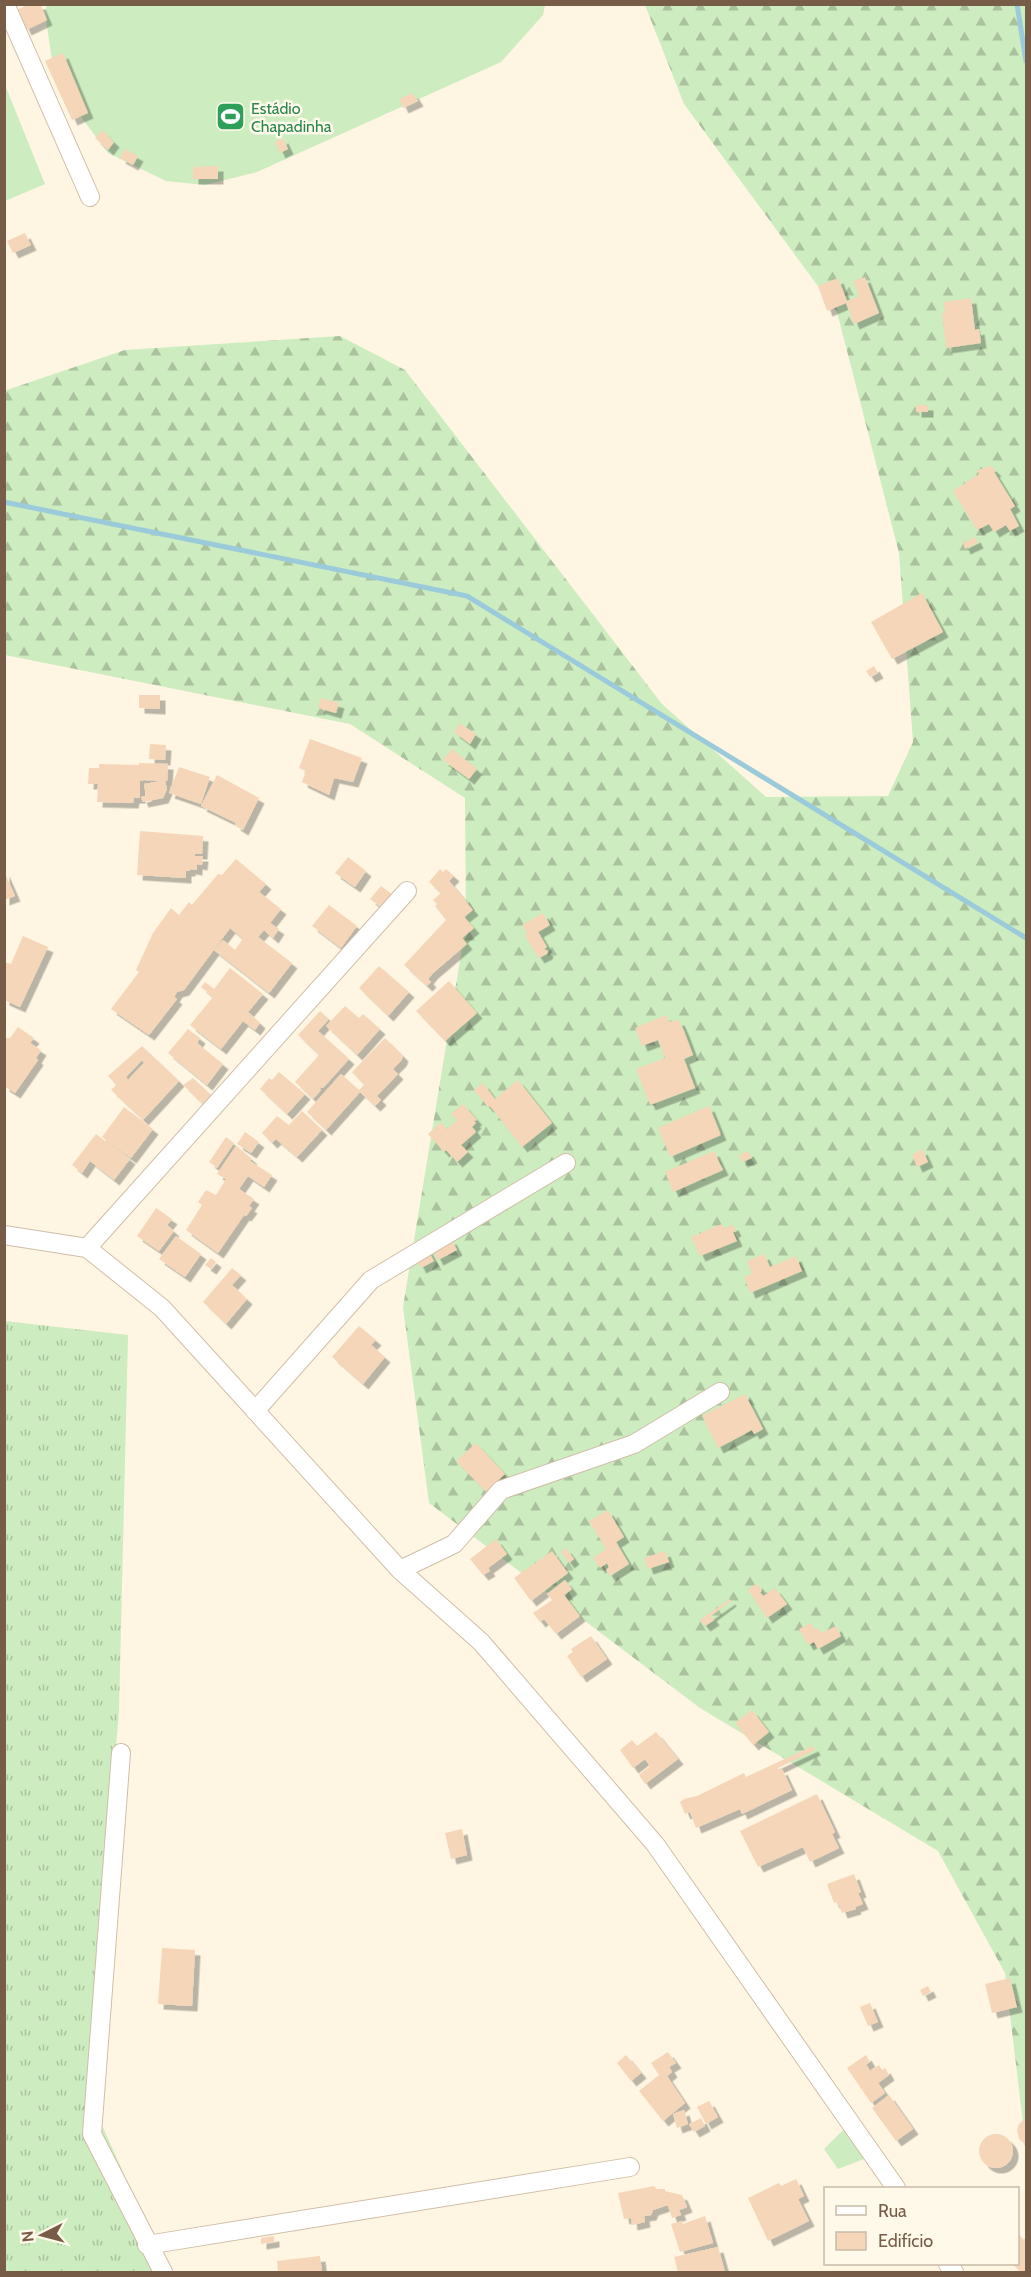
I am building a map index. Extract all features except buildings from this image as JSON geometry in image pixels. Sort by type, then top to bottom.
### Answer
[{"type":"street","points":[[5,4],[90,197]]},
{"type":"street","points":[[87,1248],[407,891]]},
{"type":"street","points":[[255,1410],[371,1280],[566,1163]]},
{"type":"street","points":[[4,1235],[87,1248],[162,1308],[400,1570],[481,1642],[631,1814],[688,1889],[895,2187]]},
{"type":"street","points":[[400,1570],[454,1544],[501,1490],[634,1444],[720,1392]]},
{"type":"street","points":[[121,1753],[92,2134],[163,2272]]},
{"type":"street","points":[[147,2244],[630,2168]]},
{"type":"green space","name":"Estádio Chapadinha","points":[[47,4],[545,5],[543,15],[501,62],[257,172],[205,185],[166,181],[108,153],[55,82],[45,12]]},
{"type":"green space","points":[[645,5],[1026,5],[1026,2148],[1005,1973],[938,1851],[700,1708],[429,1503],[403,1307],[466,924],[465,798],[350,724],[5,655],[4,391],[125,350],[340,336],[405,370],[662,704],[766,797],[888,796],[913,742],[899,553],[837,312],[684,104]]},
{"type":"green space","points":[[5,85],[45,184],[4,201]]},
{"type":"green space","points":[[5,1321],[128,1335],[119,1711],[87,2092],[168,2272],[5,2272]]},
{"type":"green space","points":[[848,2125],[869,2157],[838,2169],[824,2149]]},
{"type":"waterway","points":[[1017,4],[1026,61]]},
{"type":"waterway","points":[[4,502],[467,596],[1026,938]]},
{"type":"place","name":"Estádio Chapadinha","points":[[230,117]]}]
